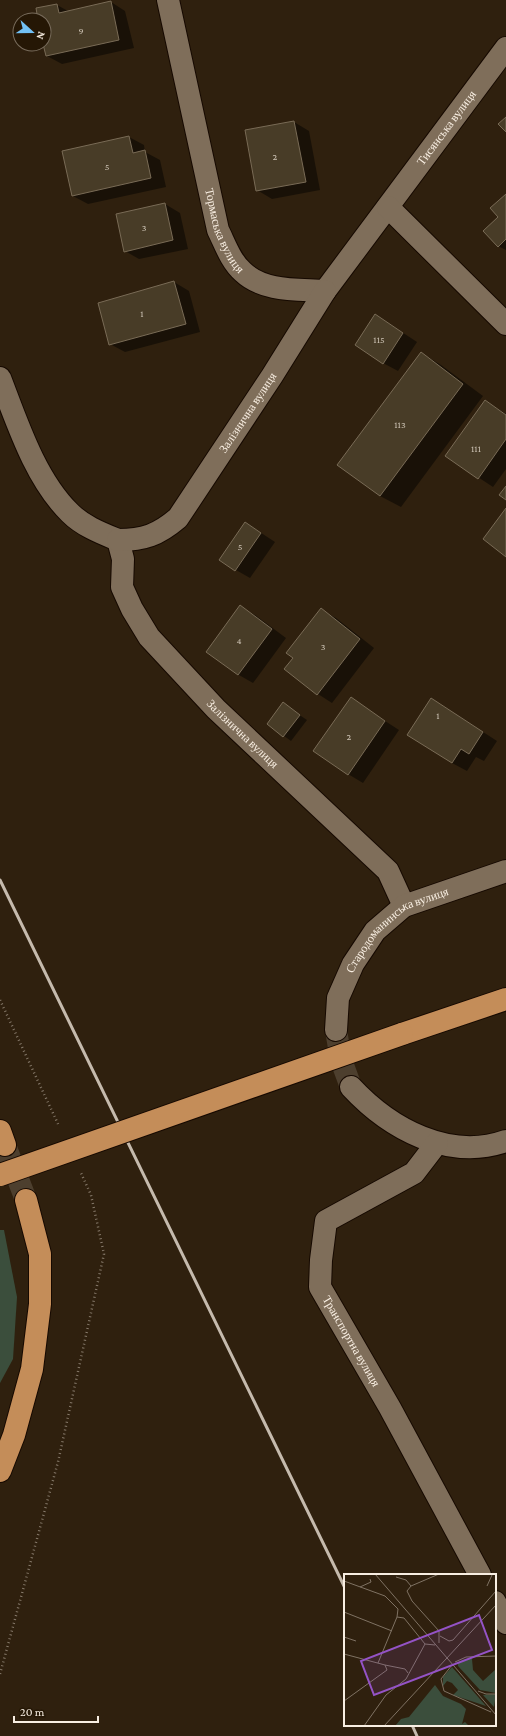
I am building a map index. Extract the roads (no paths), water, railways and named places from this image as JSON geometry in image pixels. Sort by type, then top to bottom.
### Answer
[{"type":"highway","points":[[0,1175],[506,999]]},
{"type":"highway","points":[[0,1471],[14,1435],[32,1369],[40,1304],[40,1254],[26,1200]]},
{"type":"street","name":"Тормаська вулиця","points":[[168,0],[218,230],[230,254],[242,272],[256,282],[270,286],[326,291]]},
{"type":"street","name":"Тисянська вулиця","points":[[388,207],[506,48]]},
{"type":"street","points":[[326,291],[388,207],[506,324]]},
{"type":"street","name":"Залізнична вулиця","points":[[0,378],[19,429],[49,488],[70,514],[93,530],[118,540],[135,540],[150,536],[165,530],[178,518],[326,291]]},
{"type":"street","name":"Залізнична вулиця","points":[[118,540],[123,559],[122,587],[132,609],[149,637],[216,709],[388,871],[404,906]]},
{"type":"street","name":"Стародоманинська вулиця","points":[[336,1030],[338,998],[353,964],[375,931],[404,906],[506,871]]},
{"type":"street","points":[[351,1087],[362,1100],[387,1120],[412,1134],[436,1143],[464,1148],[506,1141]]},
{"type":"street","name":"Транспортна вулиця","points":[[436,1143],[414,1173],[326,1221],[321,1260],[320,1287],[390,1408],[479,1574]]},
{"type":"street","points":[[496,1604],[506,1622]]},
{"type":"tunnel","points":[[336,1030],[341,1060],[351,1087]]},
{"type":"tunnel","points":[[5,1145],[26,1200]]},
{"type":"railway","points":[[0,880],[344,1586]]},
{"type":"railway","points":[[412,1726],[417,1736]]}]
